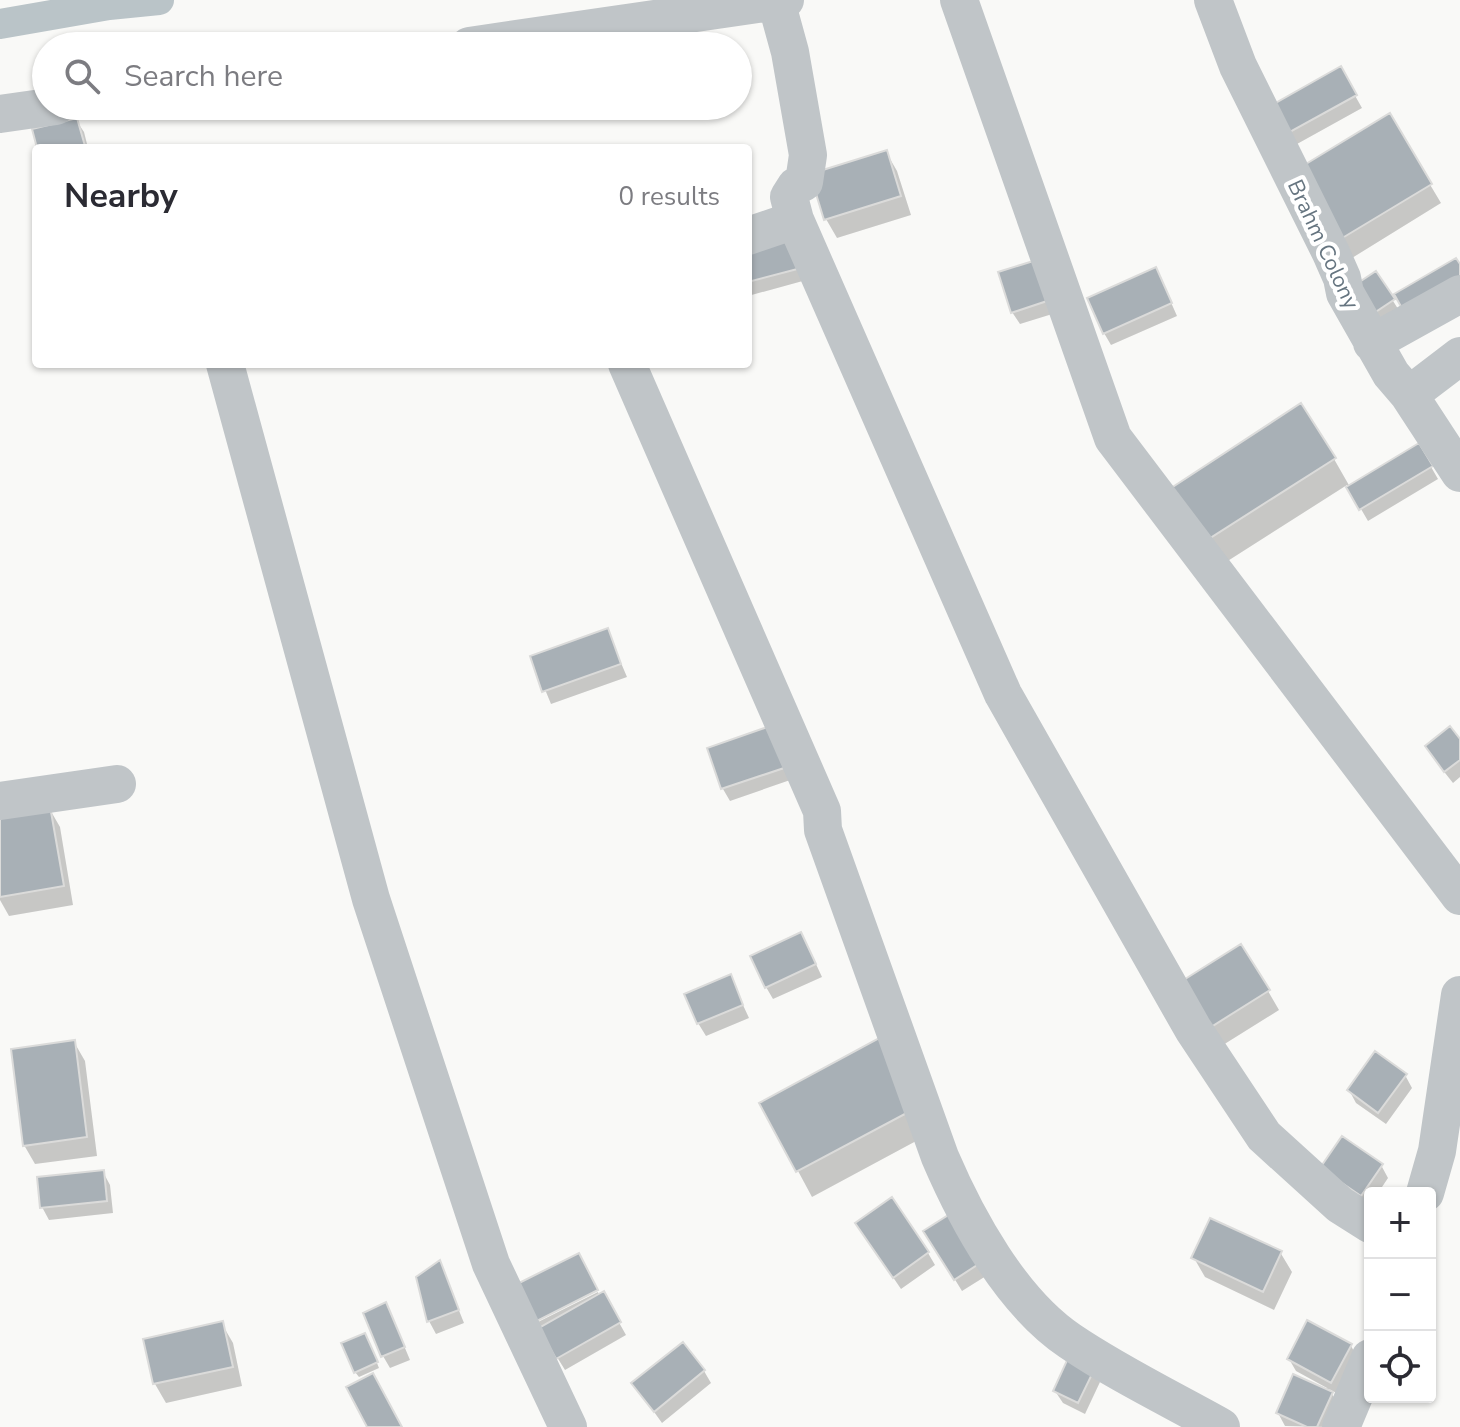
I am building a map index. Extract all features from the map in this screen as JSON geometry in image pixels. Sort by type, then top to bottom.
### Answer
[{"type":"street","points":[[959,0],[1113,438],[1460,896]]},
{"type":"street","name":"Brahm Colony","points":[[1213,0],[1238,66],[1331,253],[1345,293],[1391,374],[1409,395],[1460,473]]},
{"type":"street","points":[[566,32],[780,1],[808,155],[804,182],[796,186],[789,197],[795,220],[909,486],[1003,694],[1193,1029],[1264,1136],[1340,1205],[1364,1220]]},
{"type":"street","points":[[0,114],[32,109]]},
{"type":"street","points":[[752,235],[795,220]]},
{"type":"street","points":[[1372,343],[1460,294]]},
{"type":"street","points":[[1409,395],[1460,356]]},
{"type":"street","points":[[226,368],[371,899],[491,1264],[568,1427]]},
{"type":"street","points":[[629,368],[822,811],[823,830],[935,1143],[960,1204],[1012,1283],[1069,1340],[1221,1427]]},
{"type":"street","points":[[0,801],[117,784]]},
{"type":"street","points":[[1427,1187],[1437,1151],[1460,995]]},
{"type":"street","points":[[1341,1427],[1364,1372]]},
{"type":"building","points":[[1341,66],[1357,95],[1279,138],[1263,110]]},
{"type":"building","points":[[1390,113],[1432,184],[1339,240],[1296,170]]},
{"type":"building","points":[[78,120],[84,144],[36,144],[32,129]]},
{"type":"building","points":[[887,150],[901,196],[824,220],[810,174]]},
{"type":"building","points":[[792,231],[805,267],[752,281],[752,243]]},
{"type":"building","points":[[1043,258],[1056,298],[1011,313],[998,272]]},
{"type":"building","points":[[1456,258],[1460,264],[1460,289],[1408,319],[1394,294]]},
{"type":"building","points":[[1156,267],[1172,303],[1103,334],[1087,298]]},
{"type":"building","points":[[1376,271],[1395,299],[1368,317],[1349,289]]},
{"type":"building","points":[[1301,403],[1336,458],[1196,547],[1162,494]]},
{"type":"building","points":[[1419,443],[1433,466],[1359,510],[1346,487]]},
{"type":"building","points":[[608,628],[621,664],[542,692],[530,656]]},
{"type":"building","points":[[776,724],[790,766],[721,789],[707,748]]},
{"type":"building","points":[[1450,726],[1460,739],[1460,760],[1444,772],[1425,746]]},
{"type":"building","points":[[50,806],[64,886],[0,897],[0,815]]},
{"type":"building","points":[[801,932],[816,964],[765,988],[750,956]]},
{"type":"building","points":[[1241,944],[1270,990],[1211,1027],[1182,981]]},
{"type":"building","points":[[731,974],[743,1005],[697,1024],[684,994]]},
{"type":"building","points":[[881,1037],[918,1107],[796,1172],[759,1103]]},
{"type":"building","points":[[75,1040],[87,1137],[23,1146],[11,1049]]},
{"type":"building","points":[[1375,1051],[1407,1074],[1378,1113],[1347,1090]]},
{"type":"building","points":[[1342,1136],[1383,1164],[1367,1187],[1364,1187],[1361,1196],[1320,1168]]},
{"type":"building","points":[[104,1170],[107,1201],[40,1208],[37,1177]]},
{"type":"building","points":[[892,1197],[929,1252],[893,1278],[855,1223]]},
{"type":"building","points":[[958,1209],[988,1258],[954,1280],[923,1231]]},
{"type":"building","points":[[1210,1218],[1282,1251],[1263,1292],[1191,1258]]},
{"type":"building","points":[[579,1253],[598,1290],[533,1323],[515,1285]]},
{"type":"building","points":[[440,1260],[459,1310],[427,1322],[416,1277]]},
{"type":"building","points":[[604,1291],[621,1322],[556,1359],[539,1328]]},
{"type":"building","points":[[386,1302],[405,1347],[381,1357],[363,1313]]},
{"type":"building","points":[[1307,1320],[1352,1344],[1331,1383],[1287,1359]]},
{"type":"building","points":[[223,1321],[233,1367],[153,1384],[143,1339]]},
{"type":"building","points":[[365,1333],[378,1362],[354,1373],[341,1343]]},
{"type":"building","points":[[683,1342],[705,1370],[654,1412],[631,1383]]},
{"type":"building","points":[[1069,1356],[1095,1368],[1078,1403],[1053,1391]]},
{"type":"building","points":[[373,1373],[402,1427],[367,1427],[346,1387]]},
{"type":"building","points":[[1293,1374],[1333,1392],[1317,1427],[1307,1427],[1276,1413]]},
{"type":"waterway","points":[[0,24],[109,5],[159,0]]}]
